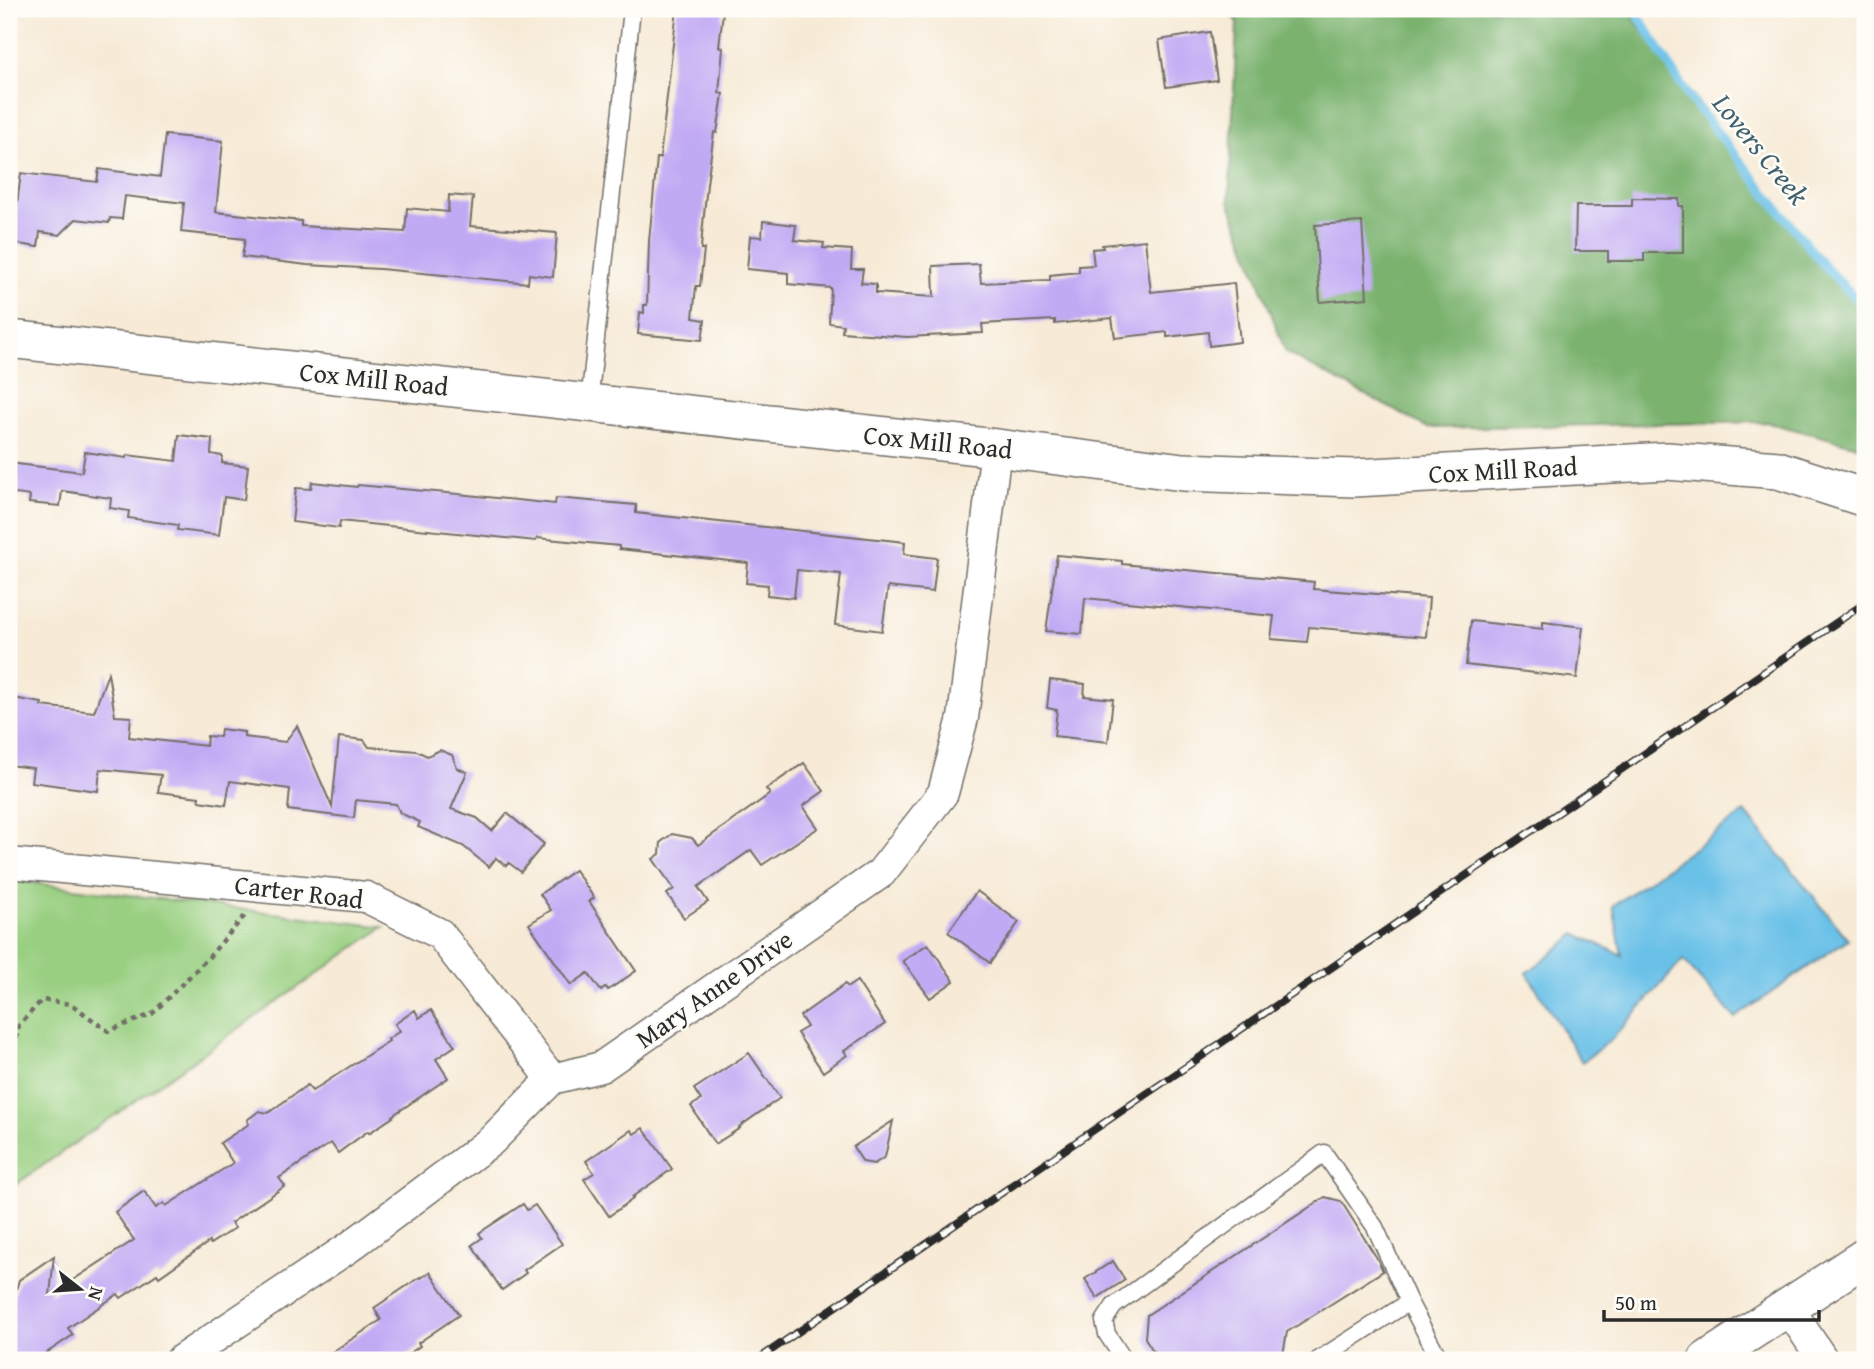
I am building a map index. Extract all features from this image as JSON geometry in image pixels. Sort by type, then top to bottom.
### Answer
[{"type":"street","name":"Cox Mill Road","points":[[9,339],[996,448],[1183,472],[1354,478],[1667,461],[1778,470],[1865,498]]},
{"type":"street","name":"Mary Anne Drive","points":[[552,1079],[601,1068],[881,873],[943,793],[963,718],[996,448]]},
{"type":"street","name":"Carter Road","points":[[9,863],[366,897],[440,934],[552,1079]]},
{"type":"street","points":[[181,1360],[348,1248],[491,1141],[552,1079]]},
{"type":"street","points":[[1707,1360],[1865,1257]]},
{"type":"street","points":[[1788,1307],[1823,1360]]},
{"type":"lane","points":[[589,403],[632,9]]},
{"type":"lane","points":[[1124,1360],[1107,1334],[1104,1321],[1114,1306],[1325,1153],[1374,1227],[1440,1360]]},
{"type":"lane","points":[[1318,1360],[1409,1302]]},
{"type":"path","points":[[9,1068],[19,1026],[42,1000],[71,1004],[108,1031],[152,1014],[208,958],[270,887]]},
{"type":"green space","points":[[1225,9],[1626,9],[1824,266],[1865,307],[1865,448],[1766,422],[1428,428],[1286,353],[1229,201],[1237,21]]},
{"type":"green space","points":[[9,880],[384,927],[9,1189]]},
{"type":"water","points":[[1745,812],[1848,939],[1735,1018],[1683,960],[1613,1038],[1582,1062],[1527,973],[1576,934],[1622,955],[1613,906]]},
{"type":"building","points":[[677,9],[723,12],[719,47],[723,48],[719,93],[723,94],[717,133],[714,132],[707,184],[701,249],[704,249],[693,318],[705,320],[702,340],[638,334],[640,312],[644,313],[644,305],[647,305],[649,241],[657,158],[660,158]]},
{"type":"building","points":[[1210,32],[1217,80],[1166,87],[1159,40]]},
{"type":"building","points":[[165,135],[223,141],[216,212],[301,221],[301,226],[405,232],[407,208],[448,212],[449,195],[473,197],[470,226],[557,233],[553,277],[529,274],[528,283],[242,257],[245,239],[181,232],[184,203],[125,196],[122,219],[110,218],[109,223],[76,219],[60,235],[40,232],[38,247],[12,243],[21,173],[97,182],[99,169],[160,177]]},
{"type":"building","points":[[1632,198],[1679,199],[1679,206],[1683,206],[1683,253],[1644,253],[1644,261],[1608,261],[1608,251],[1575,251],[1576,206],[1632,206]]},
{"type":"building","points":[[763,221],[796,225],[794,240],[824,243],[823,248],[852,250],[851,269],[863,269],[861,283],[876,284],[876,293],[934,297],[933,266],[979,264],[981,283],[1050,280],[1050,275],[1079,272],[1079,266],[1094,265],[1092,249],[1103,248],[1102,245],[1145,240],[1151,292],[1234,283],[1240,342],[1209,346],[1208,332],[1167,337],[1167,332],[1115,338],[1112,318],[1055,324],[1055,320],[982,324],[983,333],[907,337],[842,332],[843,325],[829,323],[831,288],[788,284],[788,273],[747,269],[750,236],[762,237]]},
{"type":"building","points":[[1362,222],[1367,298],[1320,302],[1315,225]]},
{"type":"building","points":[[179,435],[212,439],[211,454],[222,456],[222,463],[248,466],[244,500],[224,497],[219,535],[177,530],[178,525],[128,518],[129,511],[110,508],[111,498],[62,491],[60,506],[29,503],[30,496],[9,493],[9,463],[82,472],[85,452],[176,461]]},
{"type":"building","points":[[312,482],[555,504],[556,498],[636,505],[636,513],[905,542],[904,554],[937,558],[933,592],[888,587],[882,631],[835,625],[841,574],[797,570],[794,598],[767,595],[768,585],[746,583],[748,563],[537,538],[536,541],[340,521],[339,528],[292,522],[296,488],[311,489]]},
{"type":"building","points":[[1057,555],[1122,561],[1122,564],[1314,582],[1313,589],[1429,598],[1426,637],[1309,627],[1307,642],[1271,639],[1274,616],[1085,598],[1082,634],[1046,631]]},
{"type":"building","points":[[1471,621],[1543,629],[1543,622],[1583,627],[1577,678],[1466,665]]},
{"type":"building","points":[[108,673],[115,716],[131,717],[129,737],[206,746],[207,736],[220,737],[221,729],[244,732],[244,737],[285,742],[297,726],[332,807],[339,737],[364,740],[369,747],[417,751],[427,756],[440,750],[452,755],[457,768],[467,772],[451,809],[477,818],[492,831],[507,813],[544,844],[521,872],[496,858],[489,867],[463,846],[418,827],[420,822],[400,813],[396,804],[356,800],[354,818],[288,810],[290,789],[230,781],[226,805],[199,801],[199,797],[158,792],[161,775],[100,769],[98,791],[31,782],[33,768],[9,765],[13,698],[42,703],[41,706],[94,712]]},
{"type":"building","points":[[1050,680],[1085,684],[1084,696],[1113,699],[1108,742],[1054,736],[1057,710],[1047,708]]},
{"type":"building","points":[[804,763],[824,791],[803,806],[818,828],[762,865],[751,850],[698,887],[708,902],[684,918],[667,894],[674,889],[653,859],[660,854],[661,842],[672,834],[692,838],[698,845],[770,794],[766,789]]},
{"type":"building","points":[[575,870],[594,898],[589,901],[636,971],[608,990],[606,987],[601,991],[588,973],[571,985],[529,924],[551,910],[540,894]]},
{"type":"building","points":[[977,891],[1019,922],[990,963],[948,932]]},
{"type":"building","points":[[928,944],[954,981],[930,998],[903,961]]},
{"type":"building","points":[[857,981],[885,1024],[844,1051],[847,1055],[823,1072],[797,1033],[807,1027],[800,1016],[845,984],[848,987]]},
{"type":"building","points":[[415,1010],[419,1018],[431,1010],[455,1046],[436,1059],[448,1078],[338,1153],[331,1143],[279,1178],[285,1186],[231,1223],[235,1228],[210,1244],[209,1242],[159,1277],[157,1274],[121,1298],[118,1294],[68,1328],[73,1335],[36,1360],[9,1360],[9,1313],[19,1280],[54,1256],[50,1295],[134,1240],[115,1212],[144,1191],[156,1208],[164,1203],[166,1206],[233,1163],[220,1143],[249,1124],[247,1120],[259,1111],[268,1113],[307,1085],[312,1091],[389,1041],[388,1039],[400,1031],[395,1024]]},
{"type":"building","points":[[749,1053],[780,1098],[715,1144],[691,1106],[701,1100],[694,1089]]},
{"type":"building","points":[[893,1121],[885,1157],[874,1164],[863,1162],[853,1147]]},
{"type":"building","points":[[643,1128],[672,1169],[609,1216],[584,1179],[594,1173],[586,1161],[631,1130],[634,1134]]},
{"type":"building","points":[[1325,1197],[1341,1201],[1383,1271],[1287,1332],[1282,1360],[1159,1360],[1145,1338],[1147,1315]]},
{"type":"building","points":[[523,1204],[527,1210],[535,1205],[562,1244],[524,1270],[526,1273],[502,1290],[472,1245],[482,1238],[479,1233]]},
{"type":"building","points":[[1113,1261],[1125,1280],[1097,1298],[1085,1279]]},
{"type":"building","points":[[430,1272],[459,1315],[418,1343],[420,1346],[400,1360],[320,1360],[381,1320],[374,1308]]},
{"type":"waterway","name":"Lovers Creek","points":[[1634,9],[1689,97],[1824,266],[1865,308]]},
{"type":"railway","points":[[757,1360],[1865,603]]}]
